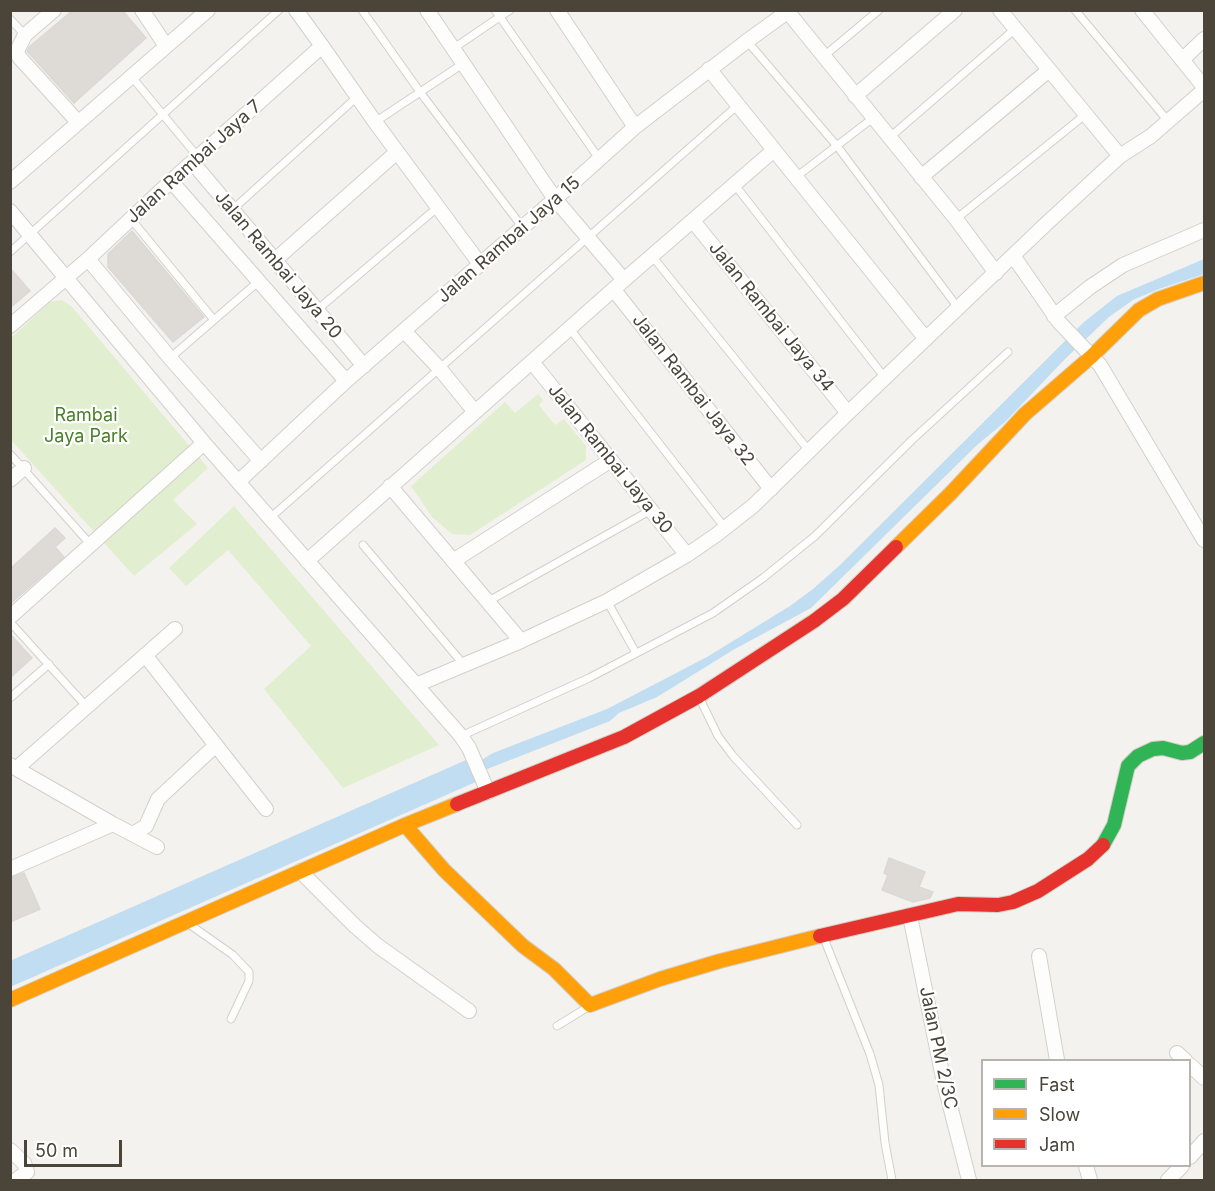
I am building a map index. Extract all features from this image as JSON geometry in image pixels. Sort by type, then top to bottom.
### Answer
[{"type":"street","points":[[54,10],[25,35],[17,51],[19,57],[78,122]]},
{"type":"street","points":[[142,10],[166,46]]},
{"type":"street","points":[[10,183],[208,10]]},
{"type":"street","points":[[296,10],[480,264]]},
{"type":"street","points":[[427,10],[555,200],[624,280]]},
{"type":"street","points":[[557,10],[635,128]]},
{"type":"street","points":[[855,96],[955,10]]},
{"type":"street","points":[[1000,10],[1120,156]]},
{"type":"street","points":[[416,685],[521,641],[607,601],[687,555],[725,528],[753,506],[1047,223],[1120,156],[1168,121],[1204,89],[1142,10]]},
{"type":"street","points":[[789,11],[956,219],[996,273]]},
{"type":"street","name":"Jalan Rambai Jaya 15","points":[[238,482],[346,381],[635,128],[709,69],[789,11]]},
{"type":"street","points":[[1182,60],[1204,39]]},
{"type":"street","name":"Jalan Rambai Jaya 7","points":[[10,327],[322,46]]},
{"type":"street","points":[[709,69],[926,339]]},
{"type":"street","points":[[921,177],[1048,70]]},
{"type":"street","points":[[307,561],[774,150]]},
{"type":"street","points":[[274,260],[398,152]]},
{"type":"street","name":"Jalan Rambai Jaya 20","points":[[196,160],[232,210],[364,366]]},
{"type":"street","name":"Jalan Rambai Jaya 20","points":[[171,181],[346,381]]},
{"type":"street","points":[[10,211],[204,443],[465,742],[486,787]]},
{"type":"street","name":"Jalan Rambai Jaya 34","points":[[693,221],[848,413]]},
{"type":"street","points":[[1057,319],[1090,287],[1124,265],[1204,230]]},
{"type":"street","points":[[1014,257],[1057,319],[1100,365],[1109,378],[1204,540]]},
{"type":"street","points":[[88,259],[170,358],[261,461]]},
{"type":"street","points":[[10,1000],[187,923],[486,787],[523,776],[624,737],[699,696],[814,621],[843,599],[951,493],[1087,352],[1139,310],[1158,299],[1204,284]]},
{"type":"street","name":"Jalan Rambai Jaya 32","points":[[614,290],[771,489]]},
{"type":"street","points":[[404,331],[440,369],[475,412]]},
{"type":"street","name":"Jalan Rambai Jaya 30","points":[[532,362],[687,555]]},
{"type":"street","points":[[10,617],[204,443]]},
{"type":"street","points":[[453,561],[611,460]]},
{"type":"street","points":[[10,480],[24,468]]},
{"type":"street","points":[[390,486],[521,641]]},
{"type":"street","points":[[157,847],[14,766],[87,707],[175,629]]},
{"type":"street","points":[[146,655],[266,809]]},
{"type":"street","points":[[405,825],[444,870],[523,946],[554,969],[590,1005],[649,983],[720,961],[823,935],[958,904],[998,905],[1013,902],[1038,891],[1101,848],[1114,825],[1128,766],[1138,756],[1153,749],[1163,748],[1182,753],[1190,752],[1204,742]]},
{"type":"street","points":[[133,834],[146,826],[158,799],[216,745]]},
{"type":"street","points":[[10,869],[113,824]]},
{"type":"street","points":[[300,872],[378,946],[469,1011]]},
{"type":"street","name":"Jalan PM 2/3C","points":[[910,916],[943,1078],[969,1180]]},
{"type":"street","points":[[1039,956],[1057,1059]]},
{"type":"street","points":[[1191,1066],[1204,1078]]},
{"type":"street","points":[[1191,1156],[1204,1141]]},
{"type":"street","points":[[10,1150],[24,1163],[22,1176]]},
{"type":"street","points":[[1168,1180],[1181,1167]]},
{"type":"lane","points":[[10,252],[164,116],[279,10]]},
{"type":"lane","points":[[362,10],[420,92],[523,228]]},
{"type":"lane","points":[[454,48],[498,14],[510,10]]},
{"type":"lane","points":[[824,56],[879,10]]},
{"type":"lane","points":[[1075,10],[1168,121]]},
{"type":"lane","points":[[498,14],[600,160]]},
{"type":"lane","points":[[10,19],[25,35]]},
{"type":"lane","points":[[889,138],[1015,29]]},
{"type":"lane","points":[[747,41],[837,146],[959,309]]},
{"type":"lane","points":[[375,122],[464,63]]},
{"type":"lane","points":[[131,76],[196,160]]},
{"type":"lane","points":[[232,210],[357,97]]},
{"type":"lane","points":[[270,518],[738,105]]},
{"type":"lane","points":[[956,219],[1086,114]]},
{"type":"lane","points":[[796,177],[873,118]]},
{"type":"lane","points":[[735,185],[885,378]]},
{"type":"lane","points":[[317,310],[438,207]]},
{"type":"lane","points":[[131,219],[214,320]]},
{"type":"lane","points":[[652,256],[810,452]]},
{"type":"lane","points":[[170,358],[260,280]]},
{"type":"lane","points":[[570,329],[725,528]]},
{"type":"lane","points":[[465,742],[713,614],[798,550],[860,493],[912,440],[1008,352]]},
{"type":"lane","points":[[10,454],[91,545]]},
{"type":"lane","points":[[487,602],[651,510]]},
{"type":"lane","points":[[363,545],[464,665]]},
{"type":"lane","points":[[607,601],[636,653]]},
{"type":"lane","points":[[10,622],[87,707]]},
{"type":"lane","points":[[10,698],[49,664]]},
{"type":"lane","points":[[699,696],[718,735],[733,756],[797,825]]},
{"type":"lane","points":[[187,923],[233,955],[249,972],[249,981],[231,1019]]},
{"type":"lane","points":[[823,935],[879,1085],[885,1143],[892,1180]]},
{"type":"lane","points":[[557,1026],[590,1005]]},
{"type":"green space","name":"Rambai Jaya Park","points":[[62,300],[72,307],[208,468],[173,500],[197,524],[134,576],[11,440],[11,338],[50,302]]},
{"type":"green space","points":[[538,394],[543,400],[539,405],[555,425],[564,419],[586,446],[586,460],[470,535],[452,534],[432,517],[411,486],[505,402],[515,413]]},
{"type":"green space","points":[[234,506],[439,745],[343,788],[264,689],[311,646],[228,550],[186,586],[169,568]]},
{"type":"water","points":[[1204,259],[1204,274],[1133,300],[1109,317],[1005,422],[977,445],[811,608],[733,650],[657,697],[619,713],[610,721],[459,780],[457,775],[493,753],[607,709],[707,657],[790,606],[840,565],[1084,322],[1117,296]]},
{"type":"building","points":[[73,10],[122,10],[146,38],[74,103],[27,51]]},
{"type":"building","points":[[132,231],[204,317],[173,342],[108,267],[108,254]]},
{"type":"building","points":[[10,268],[30,291],[10,308]]},
{"type":"building","points":[[55,528],[65,538],[55,547],[64,557],[10,604],[10,569]]},
{"type":"building","points":[[10,634],[32,658],[10,678]]},
{"type":"building","points":[[889,858],[925,872],[919,887],[933,892],[930,898],[913,902],[882,890],[888,875],[884,873]]},
{"type":"building","points":[[24,873],[40,909],[10,922],[10,878]]},
{"type":"waterway","points":[[10,974],[471,771]]},
{"type":"traffic: fast","points":[[1103,845],[1114,825],[1128,766],[1138,756],[1153,749],[1163,748],[1182,753],[1190,752],[1204,743]]},
{"type":"traffic: slow","points":[[896,547],[951,493],[1025,414],[1092,356],[1139,310],[1158,299],[1204,283]]},
{"type":"traffic: slow","points":[[10,1000],[457,804]]},
{"type":"traffic: slow","points":[[405,825],[444,870],[523,946],[554,969],[590,1005],[660,979],[720,961],[820,936]]},
{"type":"traffic: jam","points":[[457,804],[624,737],[699,696],[814,621],[843,599],[896,547]]},
{"type":"traffic: jam","points":[[820,936],[958,904],[998,905],[1013,902],[1038,891],[1088,859],[1103,845]]}]
